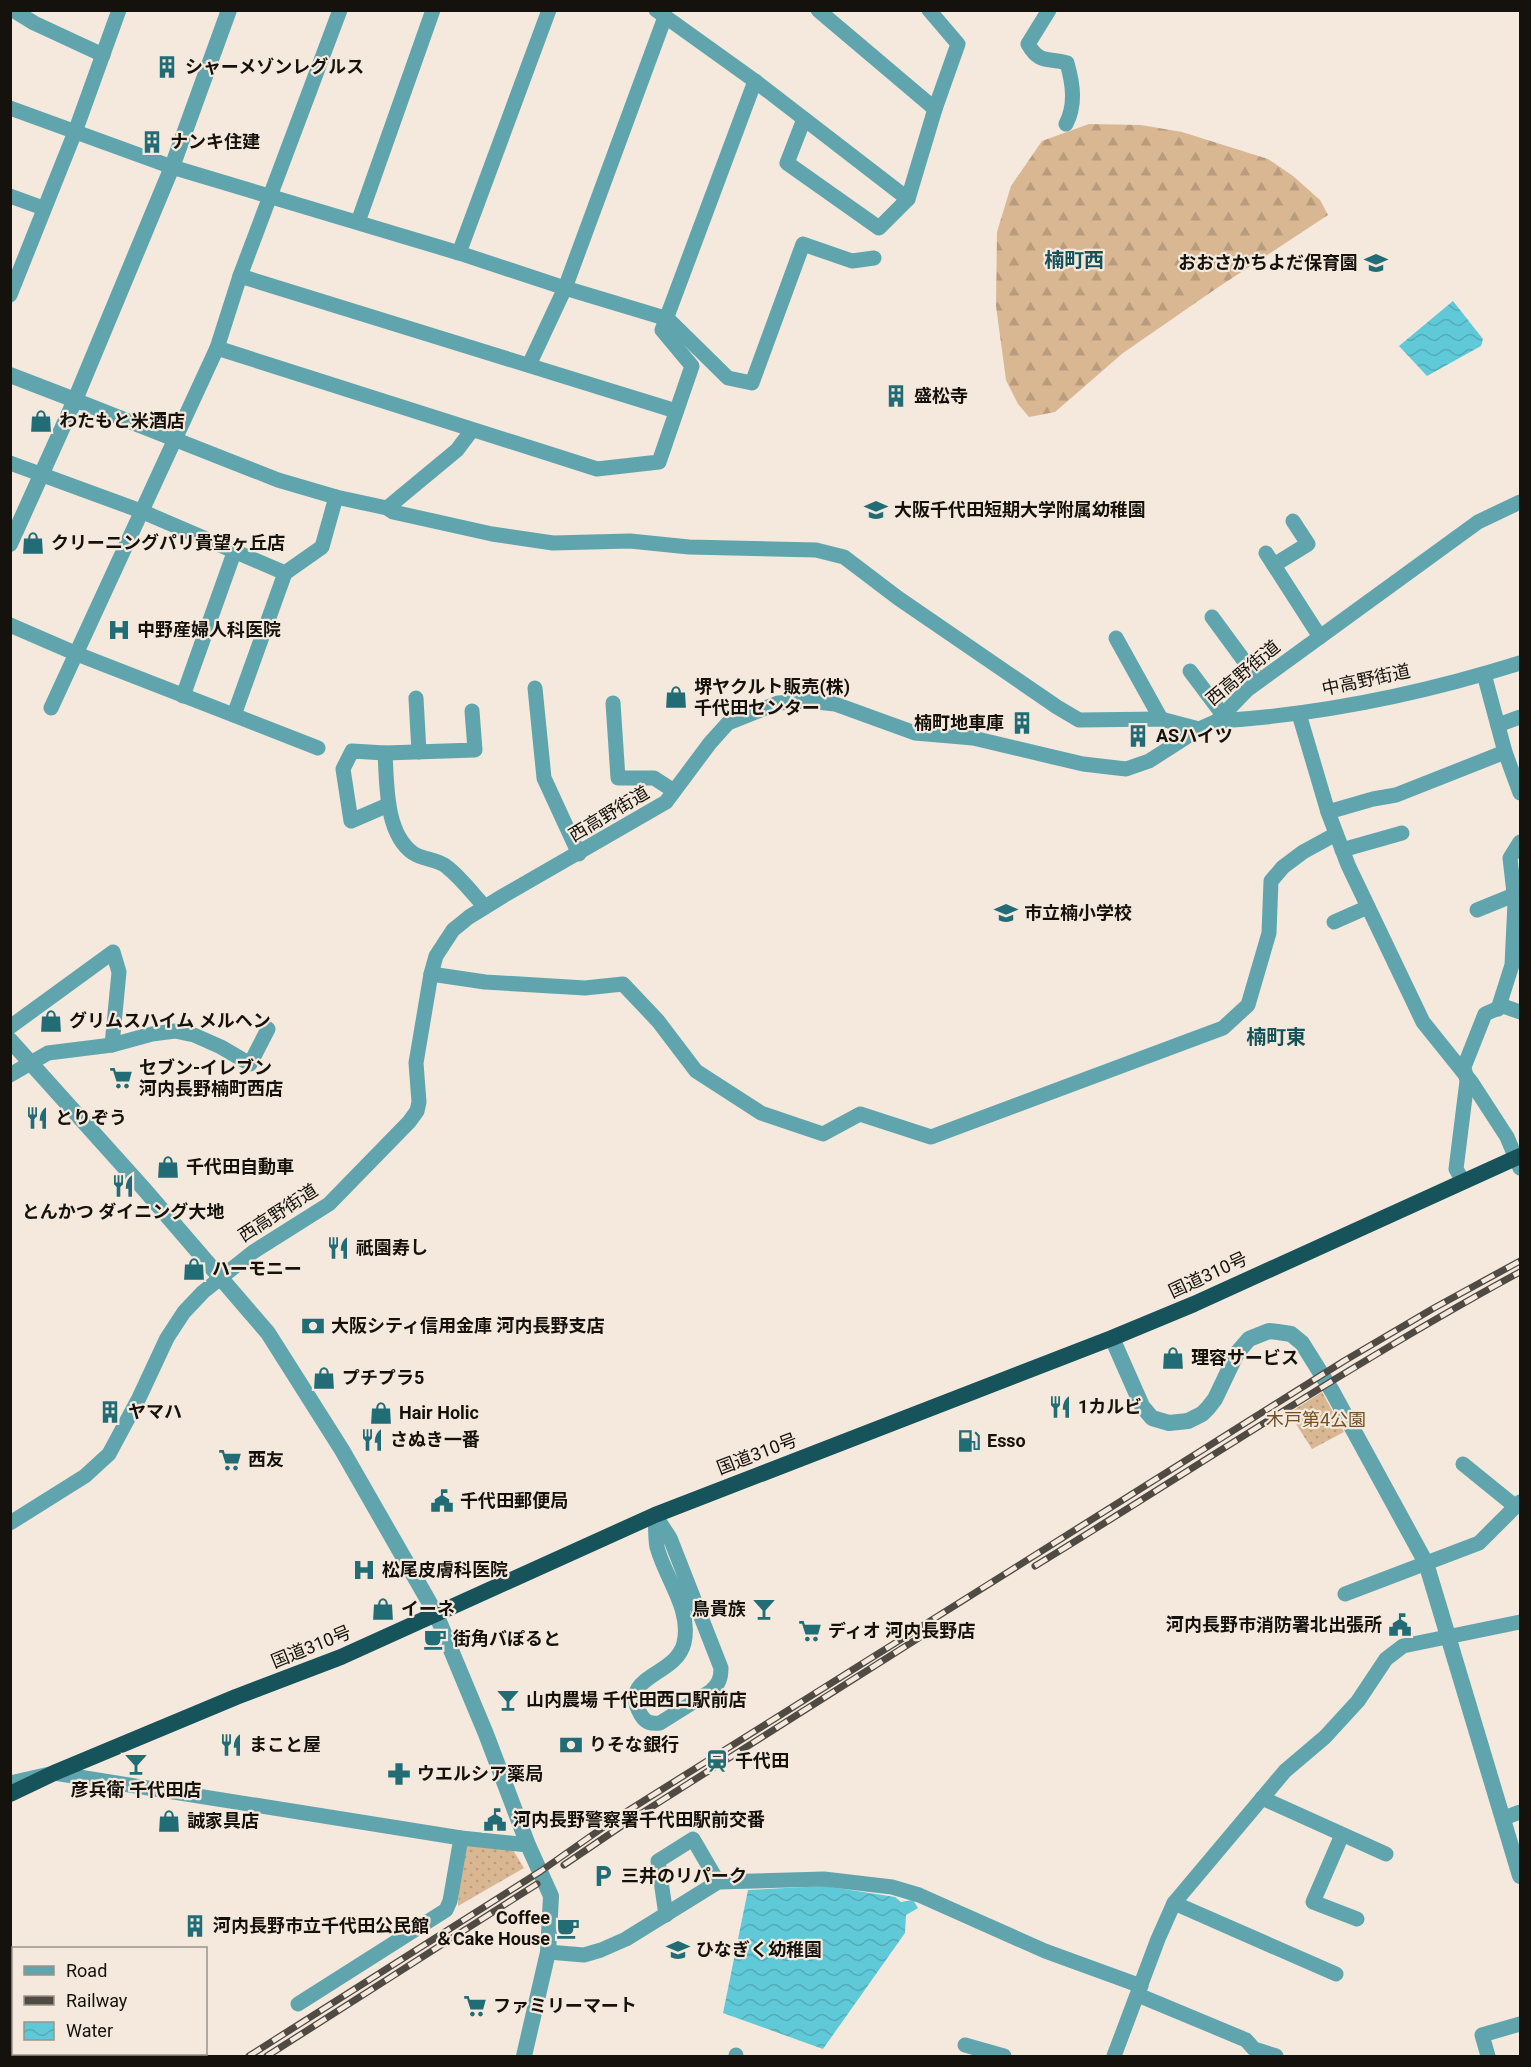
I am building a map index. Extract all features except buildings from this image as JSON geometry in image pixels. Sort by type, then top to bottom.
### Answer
[{"type":"highway","name":"国道310号","points":[[10,1794],[54,1773],[236,1697],[341,1657],[655,1515],[1112,1338],[1194,1304],[1463,1181],[1519,1161]]},
{"type":"street","points":[[13,10],[34,23],[103,55]]},
{"type":"street","points":[[12,289],[75,132],[119,10]]},
{"type":"street","points":[[10,543],[75,400],[171,166],[230,10]]},
{"type":"street","points":[[51,708],[217,348],[240,276],[340,10]]},
{"type":"street","points":[[357,222],[433,10]]},
{"type":"street","points":[[459,253],[549,10]]},
{"type":"street","points":[[818,10],[935,109]]},
{"type":"street","points":[[804,119],[787,163],[879,228],[908,199],[935,109],[958,44],[929,10]]},
{"type":"street","points":[[1048,10],[1028,44],[1034,55],[1044,60],[1058,60],[1067,63],[1073,97],[1072,113],[1066,124]]},
{"type":"street","points":[[529,365],[565,288],[660,14],[755,81],[908,199]]},
{"type":"street","points":[[217,348],[597,469],[659,462],[692,366],[662,330],[755,81]]},
{"type":"street","points":[[10,108],[171,166],[668,319],[728,378],[752,383],[803,244],[852,261],[874,258]]},
{"type":"street","points":[[10,196],[44,208]]},
{"type":"street","points":[[240,276],[676,411]]},
{"type":"street","points":[[10,375],[278,480],[336,497],[387,508],[393,512],[492,534],[553,543],[630,541],[689,547],[816,550],[844,557],[945,630],[1079,720],[1161,719],[1199,729]]},
{"type":"street","points":[[387,508],[457,450],[472,430]]},
{"type":"street","points":[[10,463],[141,511],[285,573]]},
{"type":"street","points":[[234,715],[285,573],[322,547],[336,497]]},
{"type":"street","name":"西高野街道","points":[[10,1523],[85,1476],[109,1454],[167,1338],[184,1312],[203,1292],[254,1252],[329,1204],[409,1122],[417,1111],[419,1102],[416,1063],[431,974],[436,956],[453,930],[486,907],[666,802],[710,743],[728,723],[778,703],[807,701],[835,704],[915,733],[973,738],[1083,764],[1126,769],[1149,761],[1220,718],[1247,690],[1478,522],[1521,502]]},
{"type":"street","points":[[1293,521],[1308,544],[1270,559],[1320,637]]},
{"type":"street","points":[[183,696],[235,550]]},
{"type":"street","points":[[1212,617],[1259,681]]},
{"type":"street","points":[[10,625],[77,654],[318,748]]},
{"type":"street","points":[[1116,638],[1161,719]]},
{"type":"street","name":"中高野街道","points":[[1220,718],[1299,714],[1447,684],[1521,663]]},
{"type":"street","points":[[1190,671],[1220,718]]},
{"type":"street","points":[[1484,674],[1505,752],[1521,792]]},
{"type":"street","points":[[535,688],[539,776],[579,854]]},
{"type":"street","points":[[416,698],[419,752]]},
{"type":"street","points":[[613,703],[618,778],[654,778],[674,790]]},
{"type":"street","points":[[388,805],[351,821],[343,769],[352,751],[385,753],[475,750],[472,711]]},
{"type":"street","points":[[1299,714],[1328,812],[1342,850],[1423,1022],[1466,1075],[1507,1137],[1519,1161]]},
{"type":"street","points":[[1498,725],[1521,717]]},
{"type":"street","points":[[1328,812],[1396,795],[1505,752]]},
{"type":"street","points":[[385,753],[388,805],[407,848],[420,858],[445,865],[486,907]]},
{"type":"street","points":[[1342,850],[1402,833]]},
{"type":"street","points":[[431,974],[484,982],[585,988],[623,984],[658,1021],[696,1071],[761,1113],[824,1134],[860,1114],[930,1137],[1223,1028],[1248,1005],[1269,933],[1271,881],[1283,867],[1303,852],[1336,834]]},
{"type":"street","points":[[1498,1009],[1512,965],[1514,895],[1510,858],[1521,842]]},
{"type":"street","points":[[1477,910],[1514,895]]},
{"type":"street","points":[[1334,922],[1368,907]]},
{"type":"street","points":[[10,1027],[112,952],[119,972],[112,1045]]},
{"type":"street","points":[[1463,1181],[1456,1169],[1467,1081],[1464,1067],[1485,1014],[1503,1006],[1521,1012]]},
{"type":"street","points":[[10,1075],[48,1053],[112,1045],[176,1030],[212,1043],[250,1064],[268,1029]]},
{"type":"street","points":[[10,1040],[221,1277],[268,1334],[391,1531],[436,1614],[486,1734],[528,1845],[551,1896],[548,1952],[524,2056]]},
{"type":"street","points":[[1112,1338],[1142,1406],[1152,1418],[1169,1423],[1188,1421],[1208,1408],[1215,1400],[1237,1353],[1249,1339],[1269,1331],[1291,1334],[1302,1343],[1426,1563],[1521,1876]]},
{"type":"street","points":[[1345,1594],[1479,1543],[1518,1505],[1463,1464]]},
{"type":"street","points":[[655,1515],[670,1538],[721,1668],[721,1676],[718,1684],[711,1691],[660,1723],[653,1724],[647,1723],[636,1707],[634,1702],[636,1689],[641,1683],[676,1660],[681,1651],[686,1630],[680,1604],[657,1546],[655,1515]]},
{"type":"street","points":[[1114,2056],[1174,1903],[1285,1771],[1325,1737],[1358,1701],[1386,1659],[1403,1646],[1521,1622]]},
{"type":"street","points":[[10,1783],[54,1773],[461,1838],[528,1845]]},
{"type":"street","points":[[1262,1798],[1386,1854]]},
{"type":"street","points":[[1504,1818],[1521,1812]]},
{"type":"street","points":[[1342,1835],[1313,1902],[1357,1919]]},
{"type":"street","points":[[298,2004],[446,1910],[450,1901],[461,1838]]},
{"type":"street","points":[[666,1914],[658,1861],[693,1839],[718,1882]]},
{"type":"street","points":[[548,1952],[584,1955],[601,1950],[626,1939],[718,1882],[824,1879],[892,1887],[919,1895],[1045,1952],[1140,1991],[1242,2039],[1254,2049],[1276,2056]]},
{"type":"street","points":[[1174,1903],[1336,1974]]},
{"type":"street","points":[[1478,2019],[1488,2056]]},
{"type":"street","points":[[1482,2035],[1521,2024]]},
{"type":"street","points":[[965,2045],[1005,2056]]},
{"type":"green space","points":[[1089,124],[1141,125],[1182,132],[1268,159],[1293,176],[1320,200],[1328,215],[1123,353],[1055,412],[1029,417],[1018,404],[1006,380],[996,306],[997,232],[1011,186],[1042,141]]},
{"type":"green space","name":"木戸第4公園","points":[[1322,1392],[1344,1432],[1312,1449],[1289,1413]]},
{"type":"green space","points":[[466,1845],[513,1850],[524,1868],[458,1906],[459,1880]]},
{"type":"water","points":[[1453,301],[1483,339],[1481,346],[1427,376],[1399,346]]},
{"type":"water","points":[[825,1886],[895,1897],[901,1902],[913,1900],[918,1908],[906,1915],[905,1933],[823,2049],[723,2013],[748,1890]]},
{"type":"railway","points":[[249,2056],[541,1871],[618,1817],[1344,1361],[1520,1261]]},
{"type":"railway","points":[[1035,1566],[1336,1378],[1520,1272]]},
{"type":"railway","points":[[564,1865],[623,1825],[928,1632]]},
{"type":"railway","points":[[267,2056],[537,1884]]},
{"type":"place","name":"シャーメゾンレグルス","points":[[167,67]]},
{"type":"place","name":"ナンキ住建","points":[[152,142]]},
{"type":"place","name":"おおさかちよだ保育園","points":[[1376,263]]},
{"type":"place","name":"盛松寺","points":[[896,396]]},
{"type":"place","name":"わたもと米酒店","points":[[41,421]]},
{"type":"place","name":"大阪千代田短期大学附属幼稚園","points":[[876,510]]},
{"type":"place","name":"クリーニングパリ貴望ヶ丘店","points":[[33,543]]},
{"type":"place","name":"中野産婦人科医院","points":[[119,630]]},
{"type":"place","name":"堺ヤクルト販売(株) 千代田センター","points":[[676,697]]},
{"type":"place","name":"楠町地車庫","points":[[1022,723]]},
{"type":"place","name":"ASハイツ","points":[[1138,736]]},
{"type":"place","name":"市立楠小学校","points":[[1006,913]]},
{"type":"place","name":"グリムスハイム メルヘン","points":[[51,1021]]},
{"type":"place","name":"セブン-イレブン 河内長野楠町西店","points":[[121,1078]]},
{"type":"place","name":"とりぞう","points":[[37,1118]]},
{"type":"place","name":"千代田自動車","points":[[168,1167]]},
{"type":"place","name":"とんかつ ダイニング大地","points":[[123,1186]]},
{"type":"place","name":"祇園寿し","points":[[338,1248]]},
{"type":"place","name":"ハーモニー","points":[[194,1269]]},
{"type":"place","name":"大阪シティ信用金庫 河内長野支店","points":[[313,1326]]},
{"type":"place","name":"理容サービス","points":[[1173,1358]]},
{"type":"place","name":"プチプラ5","points":[[324,1378]]},
{"type":"place","name":"1カルビ","points":[[1060,1407]]},
{"type":"place","name":"ヤマハ","points":[[110,1412]]},
{"type":"place","name":"Hair Holic","points":[[381,1413]]},
{"type":"place","name":"さぬき一番","points":[[372,1440]]},
{"type":"place","name":"Esso","points":[[969,1441]]},
{"type":"place","name":"西友","points":[[230,1460]]},
{"type":"place","name":"千代田郵便局","points":[[442,1501]]},
{"type":"place","name":"松尾皮膚科医院","points":[[364,1570]]},
{"type":"place","name":"イーネ","points":[[383,1609]]},
{"type":"place","name":"鳥貴族","points":[[764,1609]]},
{"type":"place","name":"河内長野市消防署北出張所","points":[[1400,1625]]},
{"type":"place","name":"ディオ 河内長野店","points":[[810,1631]]},
{"type":"place","name":"街角バぽると","points":[[435,1639]]},
{"type":"place","name":"山内農場 千代田西口駅前店","points":[[508,1700]]},
{"type":"place","name":"まこと屋","points":[[231,1745]]},
{"type":"place","name":"りそな銀行","points":[[571,1745]]},
{"type":"place","name":"千代田","points":[[717,1761]]},
{"type":"place","name":"彦兵衛 千代田店","points":[[136,1764]]},
{"type":"place","name":"ウエルシア薬局","points":[[399,1774]]},
{"type":"place","name":"河内長野警察署千代田駅前交番","points":[[495,1820]]},
{"type":"place","name":"誠家具店","points":[[169,1821]]},
{"type":"place","name":"三井のリパーク","points":[[603,1876]]},
{"type":"place","name":"河内長野市立千代田公民館","points":[[195,1926]]},
{"type":"place","name":"Coffee ＆Cake House","points":[[568,1928]]},
{"type":"place","name":"ひなぎく幼稚園","points":[[678,1950]]},
{"type":"place","name":"ファミリーマート","points":[[475,2006]]},
{"type":"district","name":"楠町西","points":[[1074,260]]},
{"type":"district","name":"楠町東","points":[[1276,1037]]}]
